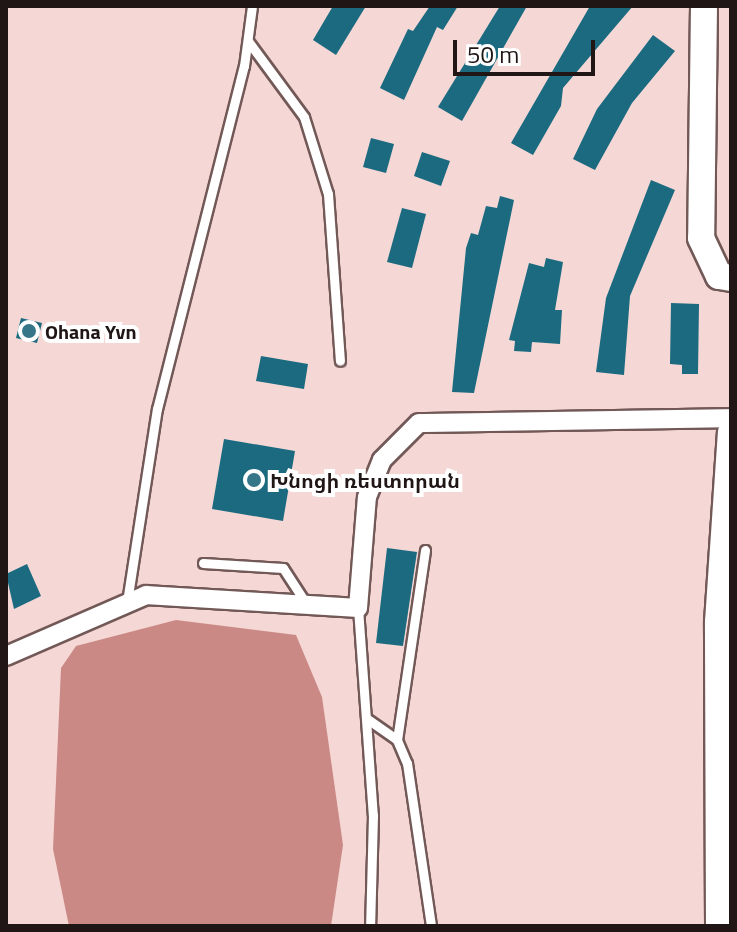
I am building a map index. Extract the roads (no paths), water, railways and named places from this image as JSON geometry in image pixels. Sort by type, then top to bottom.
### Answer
[{"type":"street","points":[[704,6],[701,238],[719,276],[731,278]]},
{"type":"street","points":[[6,656],[146,595],[358,608],[367,497],[382,460],[419,423],[731,418]]},
{"type":"street","points":[[719,926],[718,622],[731,432]]},
{"type":"lane","points":[[127,602],[157,409],[248,41],[252,6]]},
{"type":"lane","points":[[248,41],[304,117],[328,194],[340,361]]},
{"type":"lane","points":[[397,740],[425,550]]},
{"type":"lane","points":[[203,563],[283,568],[307,605]]},
{"type":"lane","points":[[358,608],[373,815],[370,926]]},
{"type":"lane","points":[[366,718],[397,740],[407,763],[431,926]]},
{"type":"place","name":"Ohana Yvn","points":[[29,331]]},
{"type":"place","name":"Խնոցի ռեստորան","points":[[254,480]]}]
